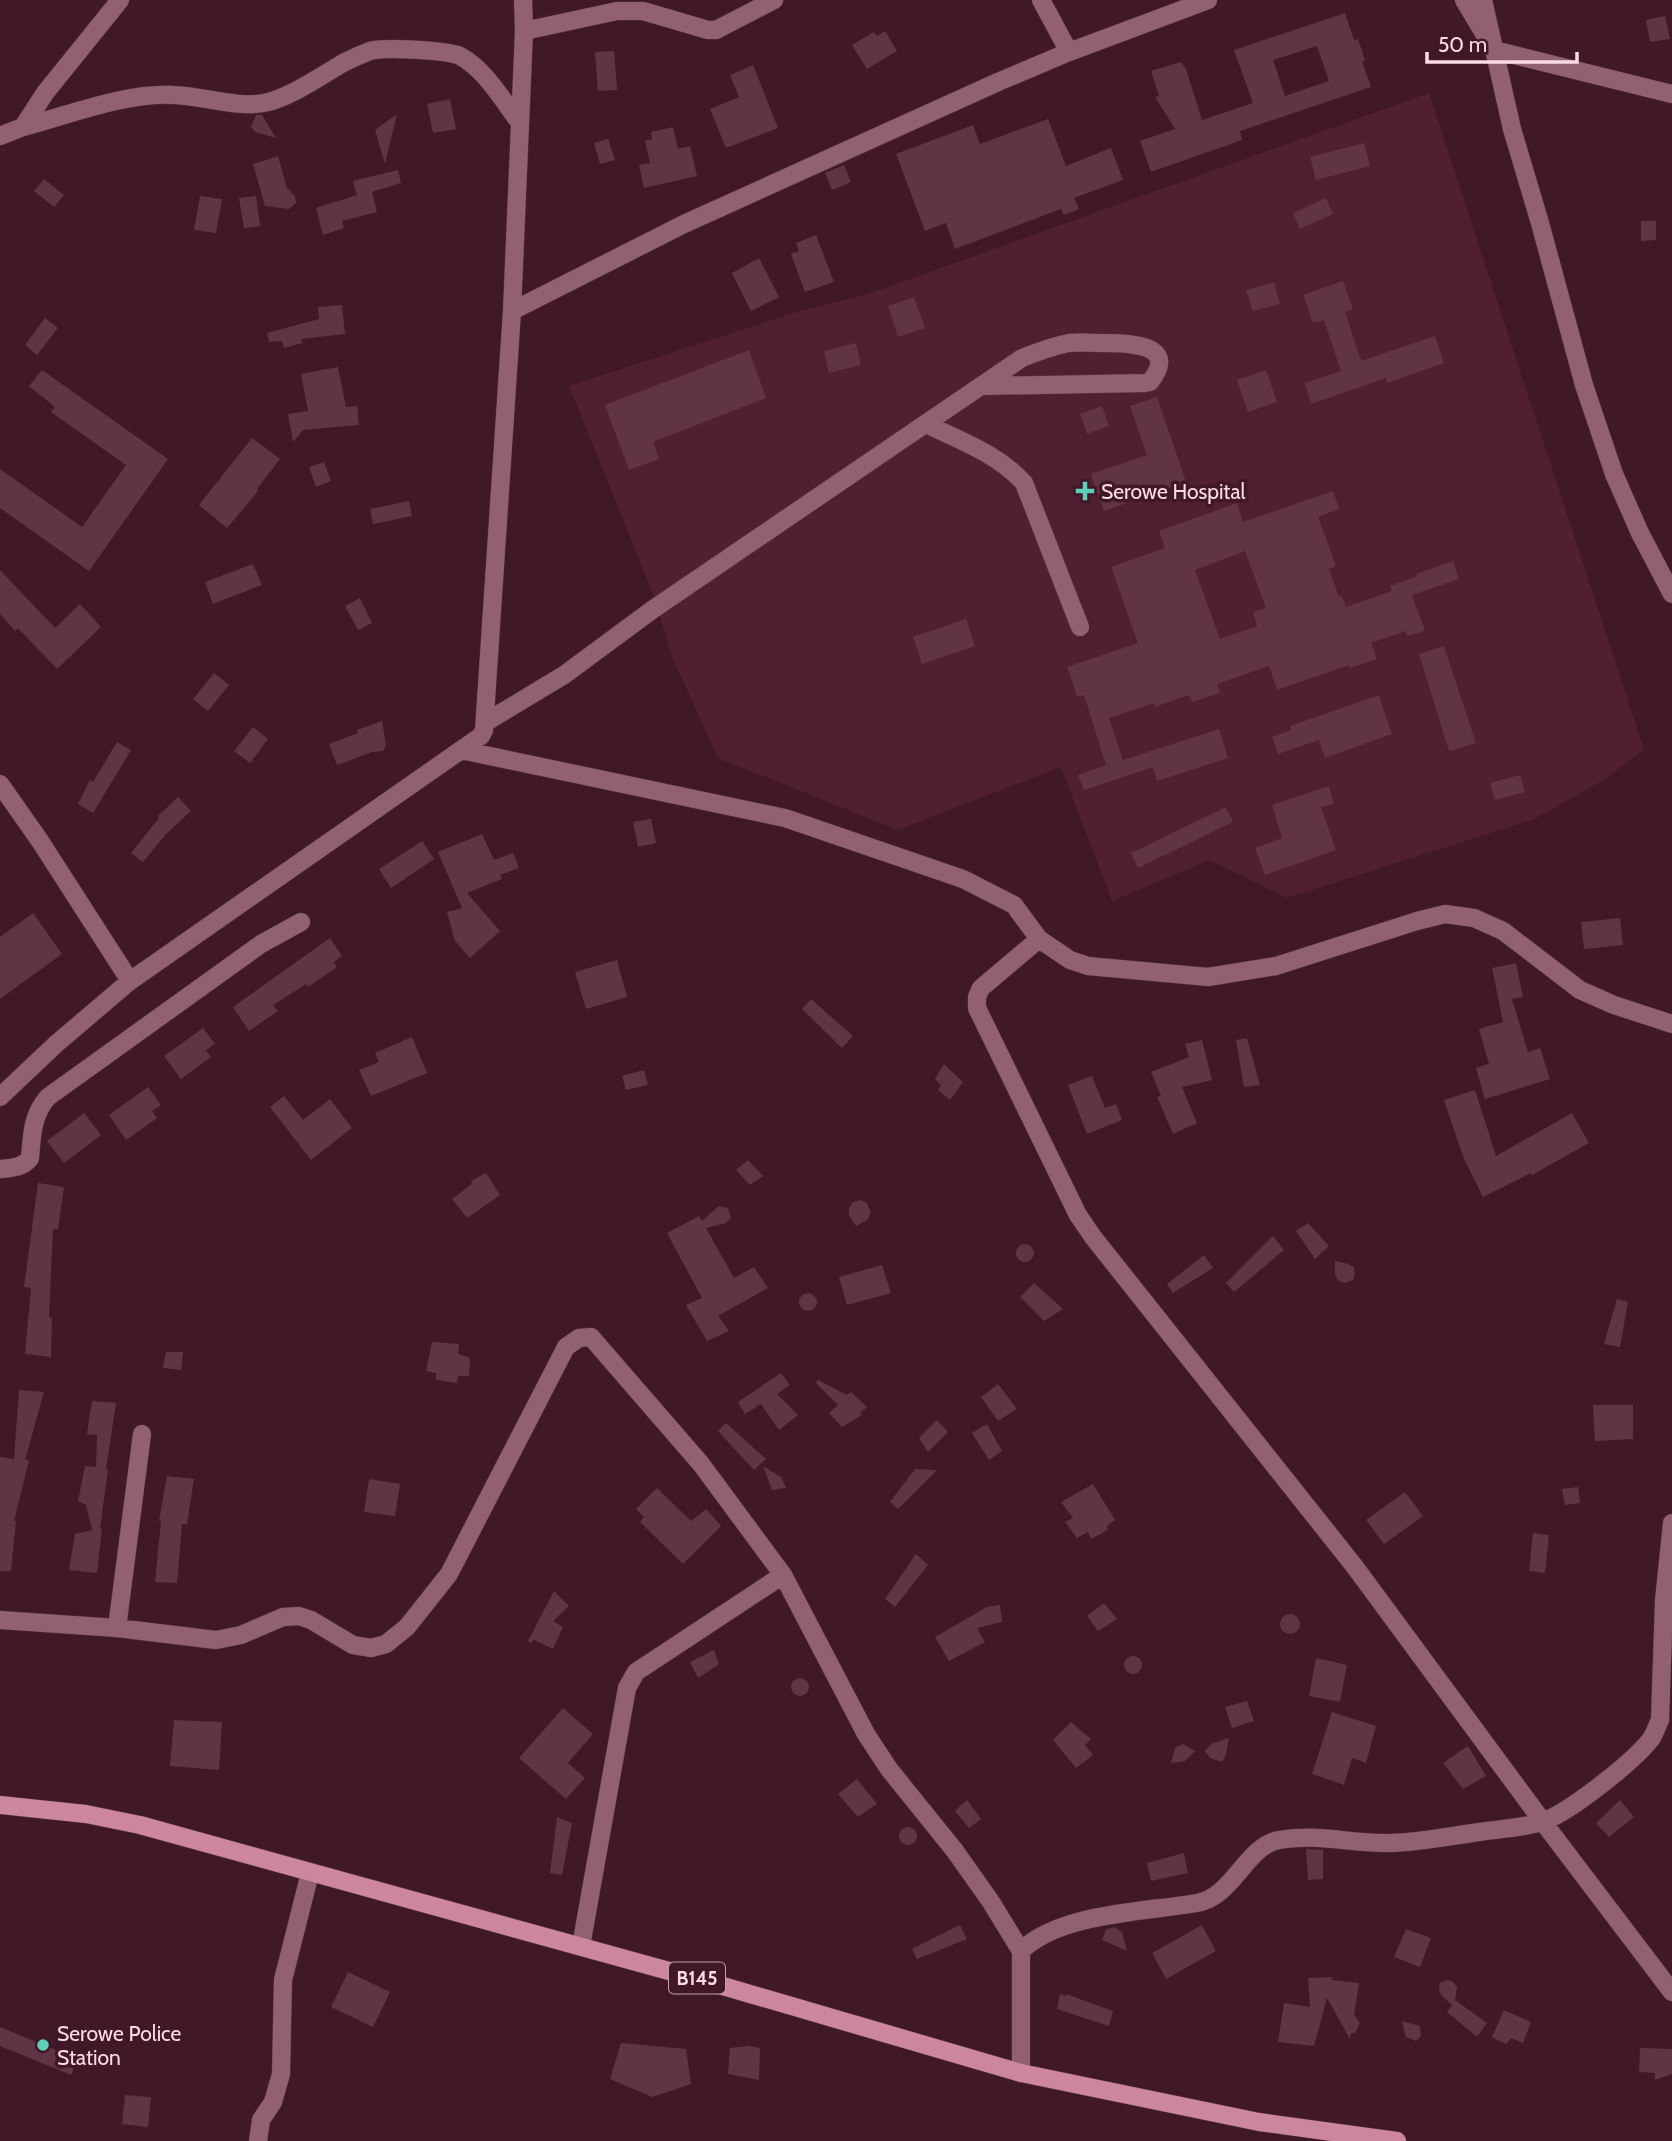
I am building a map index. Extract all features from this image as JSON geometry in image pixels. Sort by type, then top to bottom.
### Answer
[{"type":"main road","name":"B145","points":[[0,1805],[86,1814],[141,1825],[581,1946],[1021,2073],[1259,2122],[1397,2141]]},
{"type":"street","points":[[23,127],[45,93],[120,0]]},
{"type":"street","points":[[0,1097],[56,1044],[131,981],[481,736],[486,722],[512,311],[523,0]]},
{"type":"street","points":[[524,31],[617,11],[643,11],[716,30],[774,0]]},
{"type":"street","points":[[1041,0],[1069,52]]},
{"type":"street","points":[[512,311],[684,224],[998,82],[1069,52],[1208,0]]},
{"type":"street","points":[[1464,0],[1494,50],[1672,94]]},
{"type":"street","points":[[1483,0],[1512,129],[1584,385],[1614,474],[1640,533],[1672,594]]},
{"type":"street","points":[[0,136],[23,127],[149,96],[173,94],[250,104],[264,103],[282,97],[369,51],[389,48],[458,55],[480,73],[520,123]]},
{"type":"street","points":[[486,722],[564,674],[652,610],[1022,358],[1070,343],[1138,345],[1153,351],[1158,360],[1157,371],[1150,382],[1145,383],[983,386]]},
{"type":"street","points":[[926,424],[991,455],[1012,469],[1024,483],[1080,627]]},
{"type":"street","points":[[461,750],[785,818],[963,879],[1014,905],[1039,939],[1070,960],[1088,966],[1208,977],[1276,966],[1445,914],[1474,918],[1503,930],[1580,990],[1614,1005],[1672,1024]]},
{"type":"street","points":[[0,783],[131,981]]},
{"type":"street","points":[[0,1169],[22,1166],[30,1158],[34,1117],[48,1097],[261,944],[302,922]]},
{"type":"street","points":[[1039,939],[981,988],[977,997],[977,1008],[1078,1215],[1355,1567],[1542,1822],[1672,1992]]},
{"type":"street","points":[[0,1620],[117,1628],[216,1640],[242,1635],[283,1617],[299,1616],[311,1620],[353,1645],[371,1648],[386,1644],[407,1627],[449,1574],[566,1347],[579,1338],[591,1337],[679,1436],[783,1575],[866,1734],[889,1769],[991,1902],[1020,1951],[1021,2073]]},
{"type":"street","points":[[117,1628],[142,1434]]},
{"type":"street","points":[[1020,1951],[1040,1935],[1084,1922],[1118,1914],[1201,1903],[1218,1893],[1262,1848],[1276,1840],[1326,1837],[1388,1843],[1542,1822],[1587,1796],[1653,1737],[1660,1720],[1664,1601],[1672,1522]]},
{"type":"street","points":[[581,1946],[627,1688],[636,1672],[783,1575]]},
{"type":"street","points":[[258,2141],[261,2120],[272,2102],[281,2074],[283,1980],[310,1873]]},
{"type":"shaded area","name":"Serowe Hospital","points":[[1429,93],[1644,749],[1607,778],[1535,819],[1287,898],[1210,860],[1112,901],[1061,767],[898,830],[718,758],[672,657],[654,596],[569,386],[800,311],[871,293]]},
{"type":"building","points":[[1345,13],[1354,40],[1358,39],[1371,87],[1240,131],[1242,140],[1151,172],[1140,141],[1175,129],[1155,97],[1159,96],[1151,71],[1181,62],[1186,69],[1202,120],[1253,103],[1234,50]],"holes":[[[1317,46],[1329,81],[1285,96],[1273,60]]]},
{"type":"building","points":[[1665,16],[1670,39],[1650,42],[1646,20]]},
{"type":"building","points":[[885,31],[897,51],[867,69],[852,45],[874,32],[877,36]]},
{"type":"building","points":[[614,51],[617,90],[598,91],[595,52]]},
{"type":"building","points":[[753,65],[778,128],[726,148],[710,109],[739,97],[730,75]]},
{"type":"building","points":[[450,99],[456,129],[433,133],[427,104]]},
{"type":"building","points":[[397,114],[385,164],[375,130]]},
{"type":"building","points":[[256,115],[262,115],[276,138],[255,132],[251,127]]},
{"type":"building","points":[[1048,119],[1066,166],[1111,148],[1123,180],[1074,198],[1079,209],[1064,215],[1061,209],[955,249],[946,223],[925,231],[896,154],[973,125],[980,144]]},
{"type":"building","points":[[673,127],[678,149],[690,146],[697,176],[644,188],[639,165],[650,163],[645,141],[652,139],[651,132]]},
{"type":"building","points":[[608,139],[615,160],[600,164],[594,143]]},
{"type":"building","points":[[1364,143],[1370,166],[1316,180],[1310,157]]},
{"type":"building","points":[[278,156],[287,188],[295,196],[296,203],[289,209],[265,206],[253,164]]},
{"type":"building","points":[[844,165],[851,182],[832,190],[825,173]]},
{"type":"building","points":[[398,170],[401,183],[372,192],[377,212],[342,221],[344,228],[323,235],[316,208],[357,195],[353,181]]},
{"type":"building","points":[[44,179],[64,195],[54,207],[34,191]]},
{"type":"building","points":[[200,196],[222,199],[216,233],[194,230]]},
{"type":"building","points":[[256,196],[260,226],[244,228],[239,198]]},
{"type":"building","points":[[1326,198],[1333,214],[1300,229],[1293,213]]},
{"type":"building","points":[[1641,221],[1656,221],[1656,240],[1641,241]]},
{"type":"building","points":[[816,235],[834,282],[805,292],[791,254],[799,251],[796,243]]},
{"type":"building","points":[[759,258],[779,297],[751,311],[732,273]]},
{"type":"building","points":[[1343,281],[1353,309],[1345,312],[1361,361],[1435,336],[1444,363],[1387,383],[1386,378],[1311,404],[1305,383],[1341,371],[1324,320],[1313,323],[1303,295]]},
{"type":"building","points":[[1274,282],[1280,304],[1253,311],[1246,290]]},
{"type":"building","points":[[914,297],[925,328],[898,337],[888,306]]},
{"type":"building","points":[[342,305],[345,334],[301,339],[302,343],[284,348],[282,341],[269,342],[267,333],[319,319],[318,307]]},
{"type":"building","points":[[45,318],[58,328],[37,355],[25,345]]},
{"type":"building","points":[[856,343],[861,365],[829,373],[824,351]]},
{"type":"building","points":[[749,350],[766,398],[653,442],[659,459],[629,470],[605,405]]},
{"type":"building","points":[[338,367],[346,407],[357,406],[359,425],[303,430],[293,442],[288,414],[308,411],[301,374]]},
{"type":"building","points":[[42,370],[168,459],[89,571],[0,508],[0,469],[82,527],[126,465],[51,412],[55,407],[29,386]]},
{"type":"building","points":[[1266,370],[1277,402],[1248,412],[1237,380]]},
{"type":"building","points":[[1157,397],[1186,482],[1104,511],[1091,474],[1147,455],[1130,406]]},
{"type":"building","points":[[1102,406],[1109,426],[1087,434],[1080,414]]},
{"type":"building","points":[[252,438],[280,459],[227,528],[199,505]]},
{"type":"building","points":[[324,462],[331,481],[316,487],[309,467]]},
{"type":"building","points":[[1333,491],[1339,509],[1318,517],[1336,566],[1329,569],[1339,597],[1342,596],[1346,607],[1392,591],[1390,586],[1453,561],[1459,579],[1412,595],[1425,631],[1407,636],[1406,631],[1371,643],[1377,659],[1350,668],[1349,665],[1277,690],[1269,666],[1217,684],[1220,693],[1192,702],[1189,695],[1155,707],[1154,703],[1109,718],[1123,760],[1219,729],[1228,758],[1157,781],[1153,767],[1084,790],[1078,775],[1106,765],[1084,695],[1077,697],[1067,667],[1138,643],[1111,567],[1165,548],[1159,531],[1237,503],[1243,522]],"holes":[[[1245,551],[1266,608],[1253,612],[1257,626],[1220,639],[1195,570]]]},
{"type":"building","points":[[409,501],[412,516],[373,524],[370,509]]},
{"type":"building","points":[[253,564],[262,585],[213,604],[205,582]]},
{"type":"building","points":[[0,570],[55,628],[80,604],[101,627],[57,669],[18,628],[15,631],[0,614]]},
{"type":"building","points":[[360,598],[372,623],[358,630],[345,606]]},
{"type":"building","points":[[966,619],[975,646],[922,664],[913,637]]},
{"type":"building","points":[[1444,646],[1476,743],[1449,751],[1419,654]]},
{"type":"building","points":[[214,673],[229,685],[208,711],[193,699]]},
{"type":"building","points":[[1379,695],[1392,734],[1325,758],[1319,740],[1278,754],[1272,737],[1291,730],[1290,726]]},
{"type":"building","points":[[382,721],[386,745],[383,751],[372,752],[337,765],[329,744]]},
{"type":"building","points":[[253,727],[268,739],[250,763],[234,751]]},
{"type":"building","points":[[117,742],[131,750],[93,813],[78,804],[90,780],[93,782]]},
{"type":"building","points":[[1520,775],[1525,792],[1495,800],[1490,783]]},
{"type":"building","points":[[1329,786],[1334,804],[1321,807],[1336,850],[1265,875],[1255,848],[1282,838],[1272,805]]},
{"type":"building","points":[[178,797],[191,811],[166,834],[143,862],[131,853],[158,816]]},
{"type":"building","points":[[1226,807],[1233,822],[1138,868],[1131,853]]},
{"type":"building","points":[[651,819],[656,843],[638,847],[633,822]]},
{"type":"building","points":[[482,834],[494,860],[513,853],[519,868],[500,875],[502,879],[467,893],[500,931],[470,958],[455,941],[447,912],[462,908],[438,852]]},
{"type":"building","points":[[422,841],[434,859],[391,888],[379,869]]},
{"type":"building","points":[[33,913],[62,954],[0,999],[0,937]]},
{"type":"building","points":[[1620,918],[1623,945],[1584,949],[1581,922]]},
{"type":"building","points":[[330,938],[342,956],[334,962],[337,967],[308,987],[306,984],[273,1005],[278,1011],[249,1031],[233,1007]]},
{"type":"building","points":[[617,960],[627,997],[586,1009],[575,972]]},
{"type":"building","points":[[1516,963],[1523,997],[1512,999],[1528,1052],[1540,1048],[1550,1079],[1485,1099],[1476,1068],[1489,1064],[1479,1029],[1503,1022],[1492,968]]},
{"type":"building","points":[[811,999],[853,1036],[842,1048],[802,1009]]},
{"type":"building","points":[[203,1028],[215,1044],[206,1050],[211,1057],[181,1079],[164,1056]]},
{"type":"building","points":[[412,1037],[427,1073],[371,1096],[359,1070],[379,1062],[375,1053]]},
{"type":"building","points":[[1247,1038],[1260,1085],[1244,1087],[1236,1040]]},
{"type":"building","points":[[1202,1040],[1212,1080],[1182,1087],[1197,1123],[1173,1134],[1157,1097],[1161,1096],[1151,1072],[1189,1057],[1185,1044]]},
{"type":"building","points":[[944,1064],[963,1082],[950,1100],[938,1090],[941,1085],[935,1079]]},
{"type":"building","points":[[644,1070],[648,1085],[626,1090],[622,1076]]},
{"type":"building","points":[[1092,1076],[1105,1108],[1116,1104],[1122,1120],[1087,1134],[1068,1085]]},
{"type":"building","points":[[148,1087],[161,1105],[152,1111],[157,1118],[126,1140],[109,1115]]},
{"type":"building","points":[[1475,1090],[1496,1156],[1572,1113],[1589,1143],[1532,1175],[1531,1173],[1483,1197],[1464,1159],[1444,1100]]},
{"type":"building","points":[[284,1096],[303,1120],[330,1099],[352,1128],[311,1160],[270,1107]]},
{"type":"building","points":[[84,1113],[101,1135],[64,1163],[47,1141]]},
{"type":"building","points":[[748,1160],[763,1176],[750,1185],[736,1170]]},
{"type":"building","points":[[486,1173],[500,1195],[467,1218],[452,1199],[472,1184],[471,1181]]},
{"type":"building","points":[[38,1183],[64,1187],[58,1229],[53,1229],[49,1317],[52,1318],[51,1357],[25,1354],[31,1288],[24,1287]]},
{"type":"building","points":[[861,1200],[867,1203],[871,1213],[867,1220],[856,1226],[849,1215],[849,1208],[853,1202]]},
{"type":"building","points":[[719,1206],[728,1208],[731,1218],[726,1223],[706,1228],[734,1278],[754,1267],[768,1288],[718,1316],[729,1331],[707,1341],[686,1305],[702,1298],[667,1233],[699,1216],[702,1221]]},
{"type":"building","points":[[1308,1223],[1329,1246],[1315,1259],[1296,1231]]},
{"type":"building","points":[[1273,1236],[1284,1250],[1234,1292],[1226,1283]]},
{"type":"building","points":[[1025,1244],[1031,1247],[1034,1253],[1031,1259],[1025,1262],[1019,1259],[1016,1253],[1019,1247]]},
{"type":"building","points":[[1204,1255],[1213,1268],[1173,1293],[1167,1284]]},
{"type":"building","points":[[1335,1261],[1354,1267],[1353,1280],[1344,1283],[1338,1280]]},
{"type":"building","points":[[882,1265],[891,1293],[847,1305],[839,1277]]},
{"type":"building","points":[[1034,1283],[1063,1309],[1044,1321],[1020,1297]]},
{"type":"building","points":[[804,1293],[812,1293],[817,1302],[815,1309],[804,1311],[799,1306],[799,1298]]},
{"type":"building","points":[[1617,1299],[1628,1302],[1620,1347],[1604,1344]]},
{"type":"building","points":[[432,1342],[459,1344],[458,1354],[470,1358],[469,1376],[458,1376],[457,1383],[436,1380],[436,1373],[426,1371]]},
{"type":"building","points":[[166,1352],[183,1352],[181,1370],[163,1368]]},
{"type":"building","points":[[781,1373],[790,1385],[777,1394],[798,1415],[779,1430],[761,1404],[745,1414],[738,1402]]},
{"type":"building","points":[[818,1380],[847,1395],[851,1392],[867,1407],[860,1413],[862,1415],[842,1427],[829,1413],[838,1405],[816,1383]]},
{"type":"building","points":[[998,1384],[1017,1409],[998,1421],[981,1397]]},
{"type":"building","points":[[19,1390],[44,1392],[25,1460],[29,1460],[14,1521],[11,1571],[0,1571],[0,1457],[14,1459]]},
{"type":"building","points":[[92,1401],[116,1403],[106,1469],[97,1573],[69,1570],[75,1534],[92,1530],[86,1505],[78,1501],[85,1466],[96,1467],[97,1435],[87,1434]]},
{"type":"building","points":[[1593,1405],[1633,1405],[1633,1439],[1595,1441]]},
{"type":"building","points":[[937,1420],[948,1432],[928,1452],[919,1438]]},
{"type":"building","points":[[726,1423],[766,1459],[754,1470],[718,1431]]},
{"type":"building","points":[[987,1424],[1002,1451],[989,1460],[972,1433]]},
{"type":"building","points":[[763,1466],[781,1477],[786,1488],[772,1490]]},
{"type":"building","points":[[915,1469],[937,1470],[898,1509],[890,1502]]},
{"type":"building","points":[[167,1476],[194,1479],[187,1524],[182,1524],[177,1583],[155,1582],[159,1521]]},
{"type":"building","points":[[369,1479],[400,1484],[395,1516],[364,1512]]},
{"type":"building","points":[[1093,1484],[1115,1520],[1107,1526],[1108,1530],[1091,1539],[1088,1532],[1077,1538],[1065,1522],[1073,1518],[1061,1502]]},
{"type":"building","points":[[1578,1487],[1580,1503],[1565,1505],[1562,1489]]},
{"type":"building","points":[[657,1488],[691,1521],[706,1509],[721,1526],[683,1564],[640,1522],[644,1517],[636,1509]]},
{"type":"building","points":[[1405,1492],[1423,1516],[1384,1544],[1366,1520]]},
{"type":"building","points":[[1533,1533],[1549,1535],[1545,1573],[1529,1571]]},
{"type":"building","points":[[916,1554],[928,1565],[895,1607],[885,1599]]},
{"type":"building","points":[[554,1591],[569,1606],[553,1621],[563,1627],[553,1649],[534,1640],[530,1643],[528,1641]]},
{"type":"building","points":[[1104,1603],[1117,1619],[1098,1631],[1087,1616]]},
{"type":"building","points":[[1000,1605],[1002,1622],[977,1628],[985,1642],[949,1661],[935,1637],[987,1607]]},
{"type":"building","points":[[1290,1614],[1297,1617],[1300,1624],[1297,1631],[1290,1634],[1283,1631],[1280,1624],[1283,1617]]},
{"type":"building","points":[[714,1650],[719,1664],[698,1678],[690,1662]]},
{"type":"building","points":[[1133,1656],[1140,1658],[1140,1672],[1133,1674],[1126,1672],[1124,1665],[1126,1658]]},
{"type":"building","points":[[1316,1658],[1347,1665],[1340,1702],[1309,1696]]},
{"type":"building","points":[[800,1678],[806,1681],[809,1687],[806,1693],[800,1696],[794,1693],[791,1687],[794,1681]]},
{"type":"building","points":[[1247,1701],[1254,1721],[1232,1728],[1225,1707]]},
{"type":"building","points":[[563,1708],[593,1734],[568,1763],[585,1778],[566,1799],[519,1758]]},
{"type":"building","points":[[1332,1712],[1376,1726],[1366,1763],[1352,1758],[1344,1785],[1312,1774]]},
{"type":"building","points":[[174,1720],[222,1722],[219,1770],[170,1766]]},
{"type":"building","points":[[1071,1722],[1091,1739],[1085,1745],[1093,1755],[1076,1768],[1053,1740]]},
{"type":"building","points":[[1229,1738],[1222,1762],[1210,1758],[1205,1751],[1211,1744]]},
{"type":"building","points":[[1183,1744],[1195,1751],[1185,1761],[1171,1763],[1175,1748]]},
{"type":"building","points":[[1468,1746],[1486,1776],[1463,1789],[1443,1763]]},
{"type":"building","points":[[857,1779],[877,1804],[858,1817],[838,1794]]},
{"type":"building","points":[[967,1800],[981,1819],[969,1828],[955,1811]]},
{"type":"building","points":[[1620,1800],[1634,1817],[1609,1837],[1596,1823]]},
{"type":"building","points":[[557,1817],[572,1823],[562,1875],[550,1873]]},
{"type":"building","points":[[904,1827],[912,1827],[917,1836],[915,1843],[904,1845],[899,1840],[899,1832]]},
{"type":"building","points":[[1306,1849],[1323,1850],[1323,1879],[1308,1880]]},
{"type":"building","points":[[1184,1853],[1188,1873],[1151,1881],[1147,1863]]},
{"type":"building","points":[[960,1925],[967,1939],[917,1959],[912,1949]]},
{"type":"building","points":[[1202,1925],[1216,1951],[1166,1979],[1152,1953]]},
{"type":"building","points":[[1114,1927],[1122,1932],[1127,1951],[1102,1940],[1106,1930]]},
{"type":"building","points":[[1406,1929],[1431,1938],[1420,1967],[1394,1957]]},
{"type":"building","points":[[348,1972],[390,1992],[373,2027],[331,2007]]},
{"type":"building","points":[[1332,1977],[1331,1980],[1359,1983],[1354,2015],[1360,2023],[1355,2033],[1351,2033],[1350,2039],[1327,1998],[1314,2046],[1278,2042],[1284,2003],[1310,2007],[1308,1978]]},
{"type":"building","points":[[1448,1980],[1457,1987],[1455,2000],[1487,2023],[1477,2037],[1447,2012],[1452,2005],[1439,1990],[1440,1983]]},
{"type":"building","points":[[1060,1994],[1113,2011],[1109,2026],[1057,2009]]},
{"type":"building","points":[[1504,2010],[1531,2022],[1523,2043],[1511,2038],[1506,2044],[1492,2037]]},
{"type":"building","points":[[1402,2021],[1420,2026],[1421,2036],[1416,2041],[1406,2037]]},
{"type":"building","points":[[0,2027],[78,2059],[71,2075],[0,2046]]},
{"type":"building","points":[[621,2043],[686,2049],[691,2084],[652,2097],[610,2079]]},
{"type":"building","points":[[730,2048],[760,2048],[759,2080],[728,2074]]},
{"type":"building","points":[[1640,2048],[1672,2049],[1672,2074],[1655,2080],[1655,2073],[1639,2072]]},
{"type":"building","points":[[125,2095],[151,2097],[148,2127],[122,2124]]},
{"type":"place","name":"Serowe Hospital","points":[[1085,491]]},
{"type":"place","name":"Serowe Police Station","points":[[43,2045]]}]
